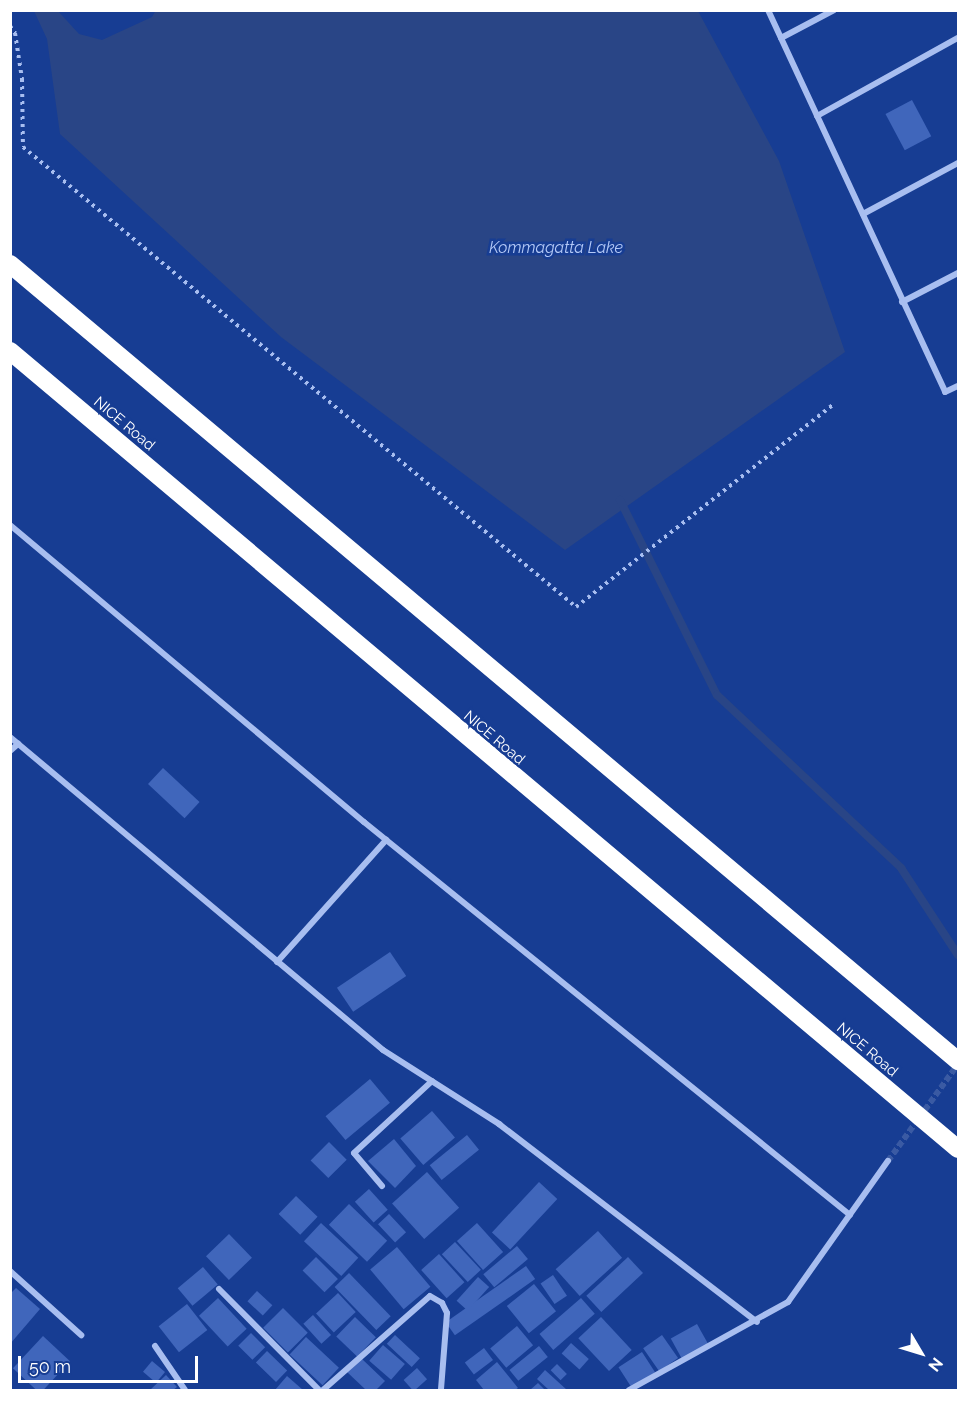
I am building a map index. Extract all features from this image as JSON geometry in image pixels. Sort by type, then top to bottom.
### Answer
[{"type":"highway","points":[[10,264],[958,1061]]},
{"type":"highway","name":"NICE Road","points":[[10,351],[423,702],[958,1149]]},
{"type":"street","points":[[768,10],[945,392],[958,386]]},
{"type":"street","points":[[781,38],[834,10]]},
{"type":"street","points":[[817,116],[958,38]]},
{"type":"street","points":[[863,214],[958,164]]},
{"type":"street","points":[[902,302],[958,273]]},
{"type":"street","points":[[10,525],[386,840],[850,1215]]},
{"type":"street","points":[[10,737],[382,1050],[498,1124],[757,1322]]},
{"type":"street","points":[[10,751],[18,744]]},
{"type":"street","points":[[277,962],[386,840]]},
{"type":"street","points":[[382,1186],[354,1153],[432,1081]]},
{"type":"street","points":[[629,1390],[757,1322],[788,1302],[888,1161]]},
{"type":"street","points":[[10,1271],[81,1335]]},
{"type":"street","points":[[219,1289],[321,1390],[430,1296],[442,1303],[447,1312],[441,1390]]},
{"type":"street","points":[[155,1346],[185,1390]]},
{"type":"path","points":[[10,26],[15,33],[22,79],[23,147],[576,607],[834,404]]},
{"type":"water","name":"Kommagatta Lake","points":[[156,10],[698,11],[779,161],[845,352],[565,550],[281,337],[60,134],[47,39],[34,11],[58,11],[79,34],[102,40],[152,17]]},
{"type":"building","points":[[912,100],[931,136],[905,150],[886,114]]},
{"type":"building","points":[[163,768],[200,802],[185,818],[148,784]]},
{"type":"building","points":[[390,952],[406,976],[353,1012],[337,988]]},
{"type":"building","points":[[370,1079],[390,1103],[345,1140],[326,1116]]},
{"type":"building","points":[[432,1111],[455,1137],[423,1165],[400,1139]]},
{"type":"building","points":[[467,1135],[479,1150],[442,1180],[430,1165]]},
{"type":"building","points":[[394,1139],[416,1166],[395,1188],[368,1161]]},
{"type":"building","points":[[329,1142],[347,1160],[328,1178],[311,1160]]},
{"type":"building","points":[[427,1172],[459,1208],[424,1239],[392,1203]]},
{"type":"building","points":[[539,1182],[557,1199],[510,1250],[492,1232]]},
{"type":"building","points":[[369,1189],[388,1210],[374,1223],[355,1202]]},
{"type":"building","points":[[296,1196],[318,1217],[300,1235],[279,1214]]},
{"type":"building","points":[[349,1204],[387,1241],[367,1262],[329,1225]]},
{"type":"building","points":[[389,1214],[406,1232],[395,1243],[378,1224]]},
{"type":"building","points":[[321,1223],[358,1258],[341,1276],[304,1241]]},
{"type":"building","points":[[477,1223],[503,1252],[483,1270],[457,1241]]},
{"type":"building","points":[[598,1231],[622,1258],[580,1296],[556,1269]]},
{"type":"building","points":[[229,1234],[252,1258],[229,1280],[206,1256]]},
{"type":"building","points":[[455,1242],[481,1270],[468,1282],[442,1254]]},
{"type":"building","points":[[517,1246],[528,1259],[494,1287],[483,1274]]},
{"type":"building","points":[[397,1247],[430,1287],[404,1309],[370,1269]]},
{"type":"building","points":[[439,1254],[464,1282],[447,1298],[421,1270]]},
{"type":"building","points":[[316,1257],[338,1279],[324,1292],[303,1270]]},
{"type":"building","points":[[628,1257],[643,1273],[601,1312],[586,1296]]},
{"type":"building","points":[[526,1266],[535,1279],[455,1335],[446,1322]]},
{"type":"building","points":[[203,1267],[218,1285],[193,1306],[178,1288]]},
{"type":"building","points":[[349,1273],[391,1316],[376,1330],[335,1287]]},
{"type":"building","points":[[553,1275],[567,1296],[555,1304],[541,1283]]},
{"type":"building","points":[[478,1277],[489,1287],[468,1311],[457,1301]]},
{"type":"building","points":[[534,1284],[556,1311],[529,1333],[507,1306]]},
{"type":"building","points":[[16,1288],[40,1309],[10,1344],[10,1294]]},
{"type":"building","points":[[257,1291],[272,1305],[263,1316],[247,1301]]},
{"type":"building","points":[[338,1293],[356,1312],[334,1332],[316,1313]]},
{"type":"building","points":[[218,1298],[247,1329],[228,1346],[199,1316]]},
{"type":"building","points":[[581,1298],[595,1314],[553,1350],[539,1334]]},
{"type":"building","points":[[187,1304],[207,1330],[179,1352],[159,1326]]},
{"type":"building","points":[[283,1308],[308,1333],[288,1353],[263,1328]]},
{"type":"building","points":[[313,1315],[331,1335],[321,1344],[303,1324]]},
{"type":"building","points":[[355,1317],[376,1337],[357,1357],[336,1336]]},
{"type":"building","points":[[601,1317],[632,1350],[609,1371],[578,1338]]},
{"type":"building","points":[[697,1324],[708,1344],[682,1359],[671,1339]]},
{"type":"building","points":[[517,1326],[533,1345],[506,1368],[490,1348]]},
{"type":"building","points":[[251,1333],[265,1347],[252,1360],[238,1346]]},
{"type":"building","points":[[395,1335],[420,1358],[412,1367],[387,1344]]},
{"type":"building","points":[[662,1335],[678,1358],[659,1371],[643,1348]]},
{"type":"building","points":[[43,1336],[70,1361],[43,1390],[36,1390],[13,1368]]},
{"type":"building","points":[[306,1337],[339,1368],[323,1385],[290,1355]]},
{"type":"building","points":[[571,1343],[589,1359],[579,1369],[562,1353]]},
{"type":"building","points":[[383,1345],[405,1364],[391,1380],[369,1361]]},
{"type":"building","points":[[539,1346],[548,1357],[518,1381],[509,1370]]},
{"type":"building","points":[[484,1348],[493,1360],[474,1374],[465,1362]]},
{"type":"building","points":[[267,1351],[287,1370],[276,1382],[256,1363]]},
{"type":"building","points":[[642,1352],[655,1372],[632,1387],[619,1367]]},
{"type":"building","points":[[361,1358],[385,1381],[376,1390],[366,1390],[347,1372]]},
{"type":"building","points":[[152,1361],[165,1372],[156,1383],[143,1372]]},
{"type":"building","points":[[497,1362],[518,1388],[515,1390],[484,1390],[476,1380]]},
{"type":"building","points":[[557,1364],[567,1374],[561,1380],[551,1370]]},
{"type":"building","points":[[417,1368],[427,1379],[415,1390],[404,1380]]},
{"type":"building","points":[[545,1370],[567,1390],[549,1390],[537,1379]]},
{"type":"building","points":[[166,1375],[177,1387],[173,1390],[150,1390]]},
{"type":"building","points":[[287,1376],[303,1390],[275,1390]]},
{"type":"building","points":[[538,1383],[545,1390],[530,1390]]},
{"type":"waterway","points":[[620,500],[717,695],[901,868],[958,955]]},
{"type":"tunnel","points":[[888,1161],[958,1064]]}]
